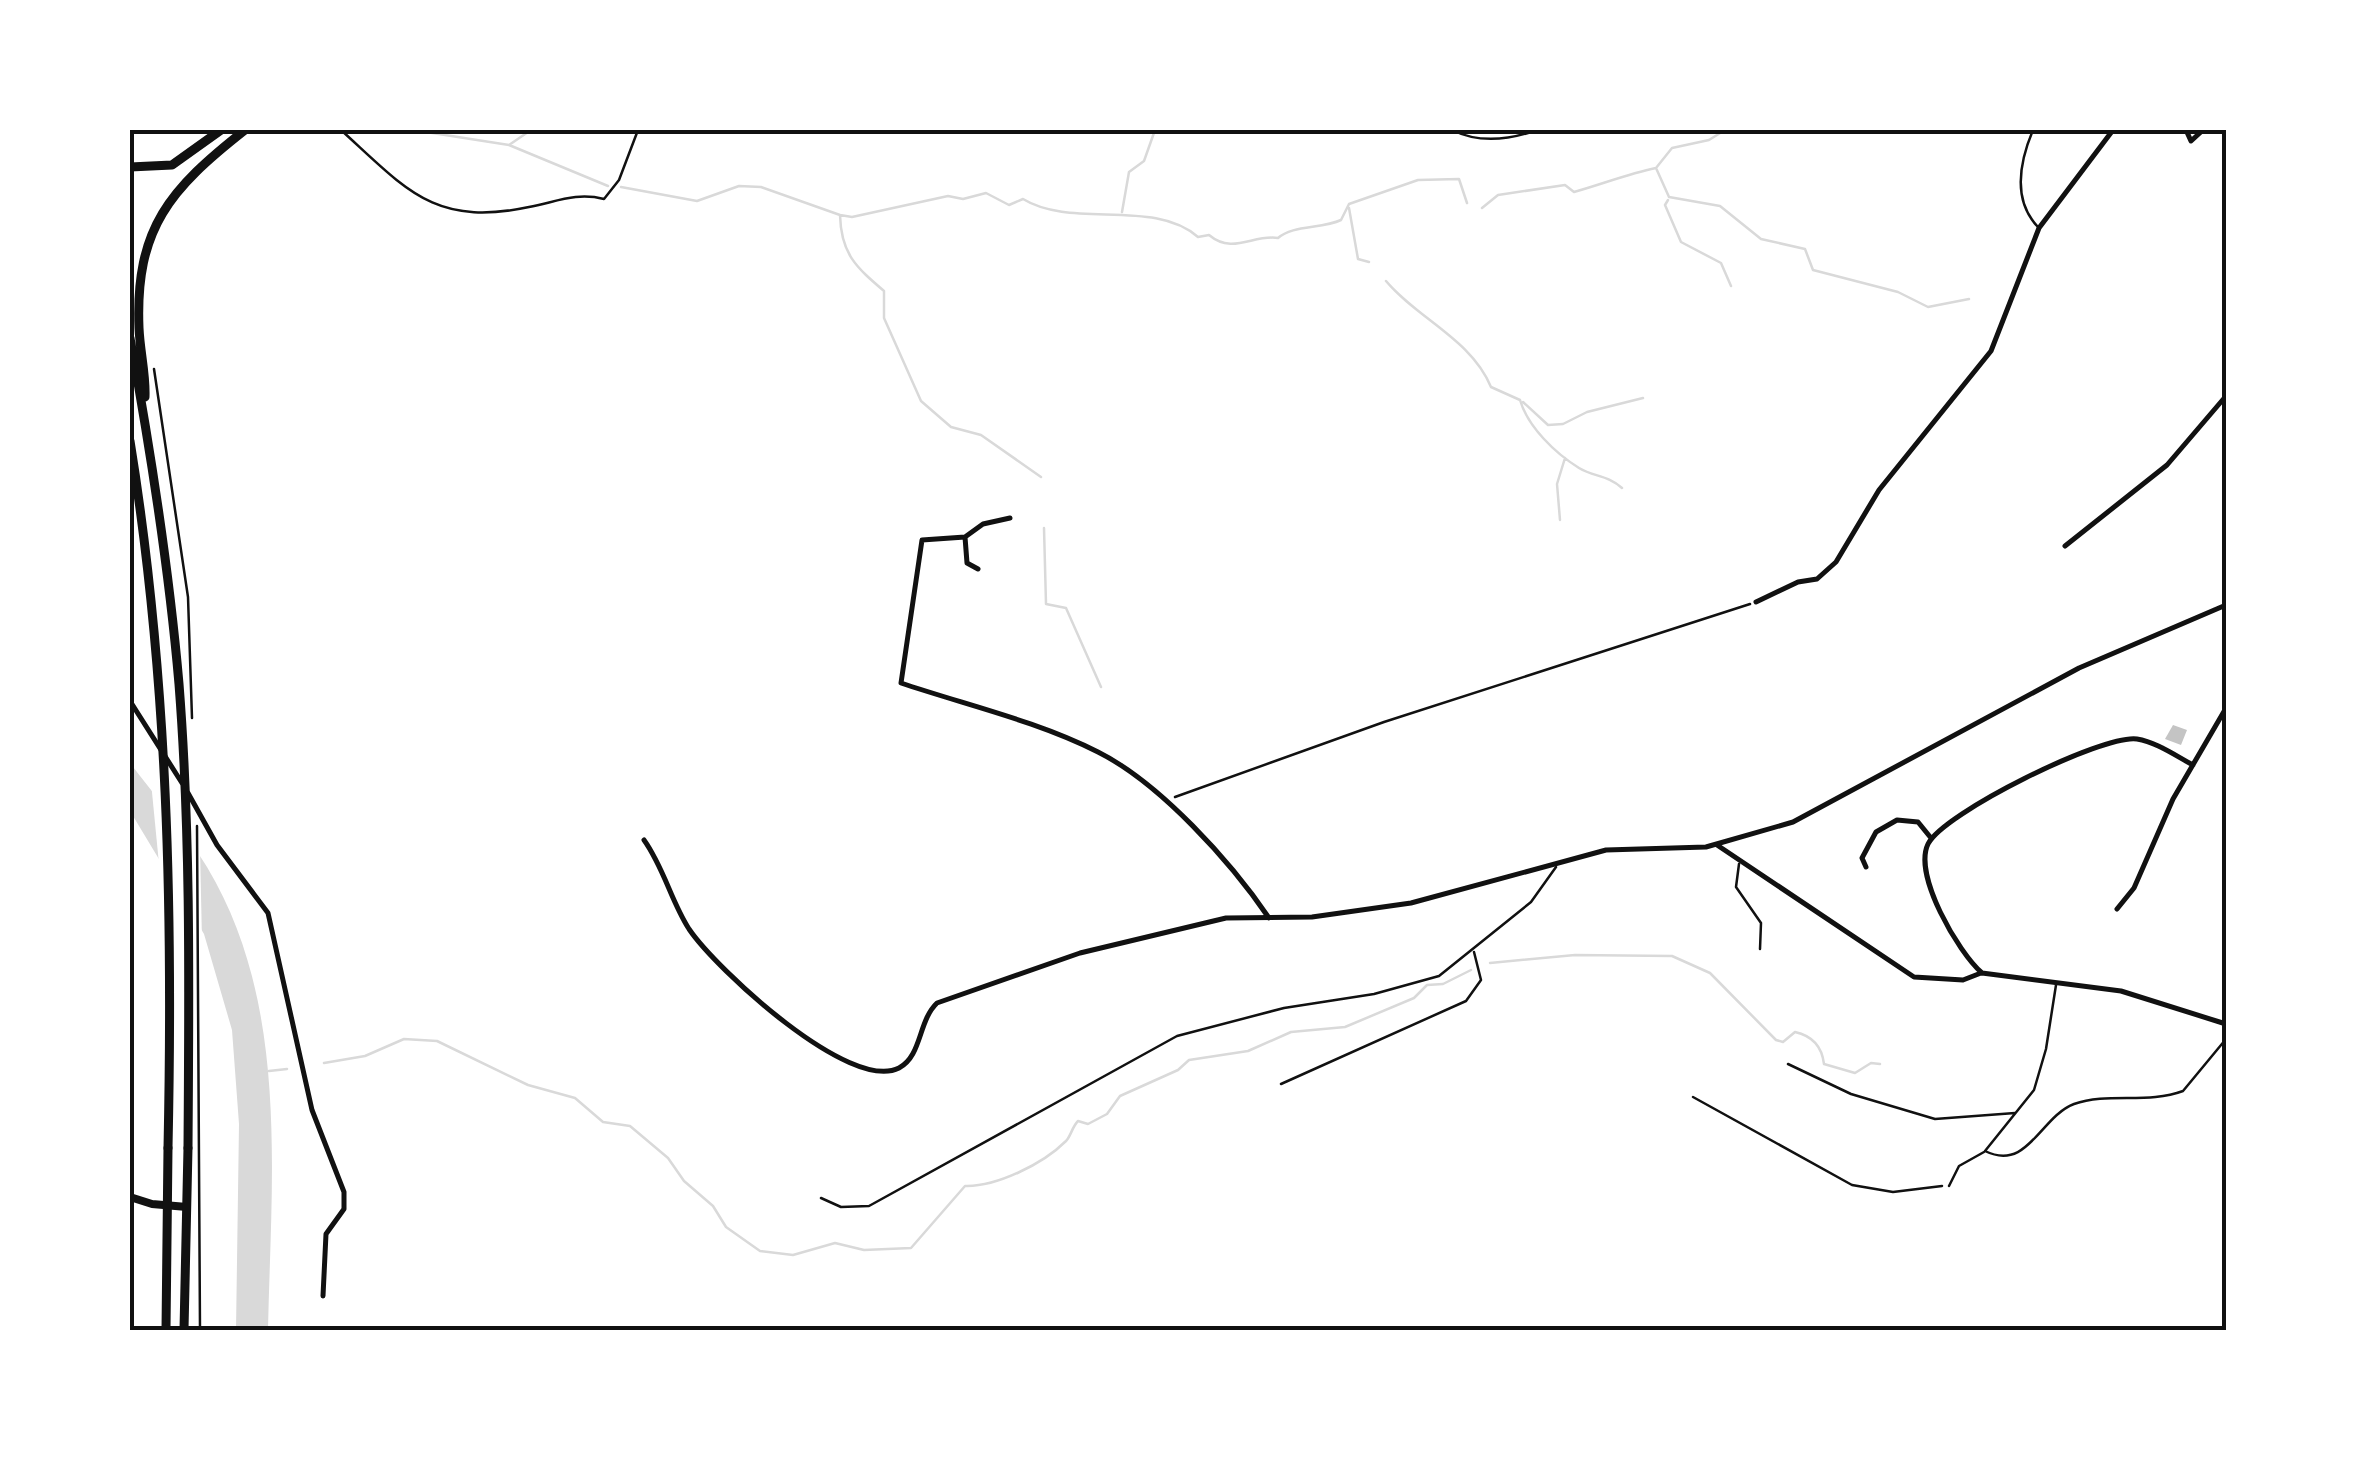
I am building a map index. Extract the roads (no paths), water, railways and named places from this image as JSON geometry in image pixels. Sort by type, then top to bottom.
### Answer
[{"type":"main road","points":[[130,167],[172,164],[221,130]]},
{"type":"main road","points":[[145,420],[138,298],[147,243],[173,194],[245,130]]},
{"type":"main road","points":[[130,338],[173,627],[182,741],[194,1014],[184,1330]]},
{"type":"main road","points":[[130,440],[162,701],[172,994],[166,1330]]},
{"type":"main road","points":[[130,480],[140,508]]},
{"type":"main road","points":[[130,1196],[186,1207]]},
{"type":"street","points":[[1756,602],[1798,582],[1817,578],[1836,562],[1879,490],[1991,351],[2039,228],[2113,130]]},
{"type":"street","points":[[2186,130],[2191,141],[2202,130]]},
{"type":"street","points":[[2065,546],[2167,465],[2226,396]]},
{"type":"street","points":[[1010,518],[976,527],[965,536],[922,540],[902,683],[1096,751],[1168,806],[1246,883],[1270,918]]},
{"type":"street","points":[[965,536],[967,563],[978,569]]},
{"type":"street","points":[[644,840],[661,866],[690,930],[751,996],[810,1040],[856,1066],[881,1072],[908,1062],[928,1012],[942,1000],[1094,949],[1226,918],[1312,917],[1438,898],[1614,848],[1717,846],[1793,822],[1831,805],[2079,668],[2226,605]]},
{"type":"street","points":[[130,701],[217,845],[268,913],[317,1126],[344,1192],[344,1209],[326,1234],[323,1296]]},
{"type":"street","points":[[2116,909],[2134,888],[2192,765],[2226,708]]},
{"type":"street","points":[[1982,973],[1929,887],[1924,864],[1932,838],[1952,821],[2029,775],[2126,739],[2152,744],[2192,765]]},
{"type":"street","points":[[1866,867],[1862,858],[1868,841],[1898,820],[1918,822],[1932,838]]},
{"type":"street","points":[[1717,846],[1914,977],[1963,980],[1982,973],[2121,991],[2226,1024]]},
{"type":"lane","points":[[341,130],[422,198],[454,213],[527,208],[570,196],[604,199],[619,180],[638,130]]},
{"type":"lane","points":[[1452,130],[1481,139],[1513,139],[1537,130]]},
{"type":"lane","points":[[2033,130],[2020,170],[2023,200],[2039,228]]},
{"type":"lane","points":[[821,1198],[840,1208],[869,1206],[1177,1036],[1284,1008],[1439,976],[1538,895],[1558,864]]},
{"type":"lane","points":[[1739,864],[1736,887],[1760,923],[1760,950]]},
{"type":"lane","points":[[1281,1084],[1466,1001],[1481,980],[1474,951]]},
{"type":"lane","points":[[1948,1186],[1959,1166],[1985,1151],[2018,1112],[2038,1076],[2056,984]]},
{"type":"lane","points":[[1985,1151],[2001,1157],[2017,1154],[2074,1104],[2179,1093],[2226,1039]]},
{"type":"lane","points":[[1788,1064],[1850,1094],[1935,1119],[2018,1112]]},
{"type":"waterway","points":[[413,130],[509,145],[531,130]]},
{"type":"waterway","points":[[1122,212],[1129,172],[1144,161],[1155,130]]},
{"type":"waterway","points":[[1482,208],[1498,195],[1565,185],[1574,192],[1656,168],[1672,148],[1709,140],[1725,130]]},
{"type":"waterway","points":[[509,145],[608,186]]},
{"type":"waterway","points":[[1656,168],[1669,197],[1720,206],[1761,239],[1805,249],[1813,270],[1898,292],[1928,307],[1969,299]]},
{"type":"waterway","points":[[840,215],[852,217],[948,196],[963,199],[986,193],[1009,205],[1023,199],[1065,212],[1159,219],[1180,225],[1198,237],[1209,235],[1235,244],[1278,238],[1291,231],[1333,223],[1341,220],[1349,204],[1418,180],[1459,179],[1467,203]]},
{"type":"waterway","points":[[621,187],[697,201],[739,186],[761,187],[840,215],[843,240],[852,259],[884,291],[884,318],[921,401],[951,427],[981,435],[1041,477]]},
{"type":"waterway","points":[[1668,200],[1665,205],[1681,242],[1721,263],[1731,286]]},
{"type":"waterway","points":[[1349,208],[1358,259],[1369,262]]},
{"type":"waterway","points":[[1386,281],[1471,356],[1491,387],[1520,400],[1536,429],[1561,455],[1622,488]]},
{"type":"waterway","points":[[1523,402],[1548,425],[1563,424],[1587,412],[1643,398]]},
{"type":"waterway","points":[[1560,520],[1557,484],[1565,458]]},
{"type":"waterway","points":[[1044,528],[1046,604],[1066,608],[1101,687]]},
{"type":"waterway","points":[[1490,963],[1575,955],[1672,956],[1710,973],[1776,1040],[1783,1042],[1795,1032],[1807,1036],[1816,1043],[1824,1064],[1855,1073],[1871,1063],[1880,1064]]},
{"type":"waterway","points":[[324,1063],[365,1056],[404,1039],[437,1041],[528,1085],[575,1098],[603,1122],[630,1126],[668,1158],[684,1181],[713,1206],[726,1227],[760,1251],[793,1255],[835,1243],[864,1250],[911,1248],[965,1186],[991,1183],[1032,1166],[1066,1141],[1078,1121],[1088,1124],[1107,1114],[1120,1096],[1178,1070],[1189,1060],[1248,1051],[1291,1032],[1345,1027],[1414,998],[1427,985],[1443,984],[1471,970]]},
{"type":"waterway","points":[[269,1071],[287,1069]]}]
